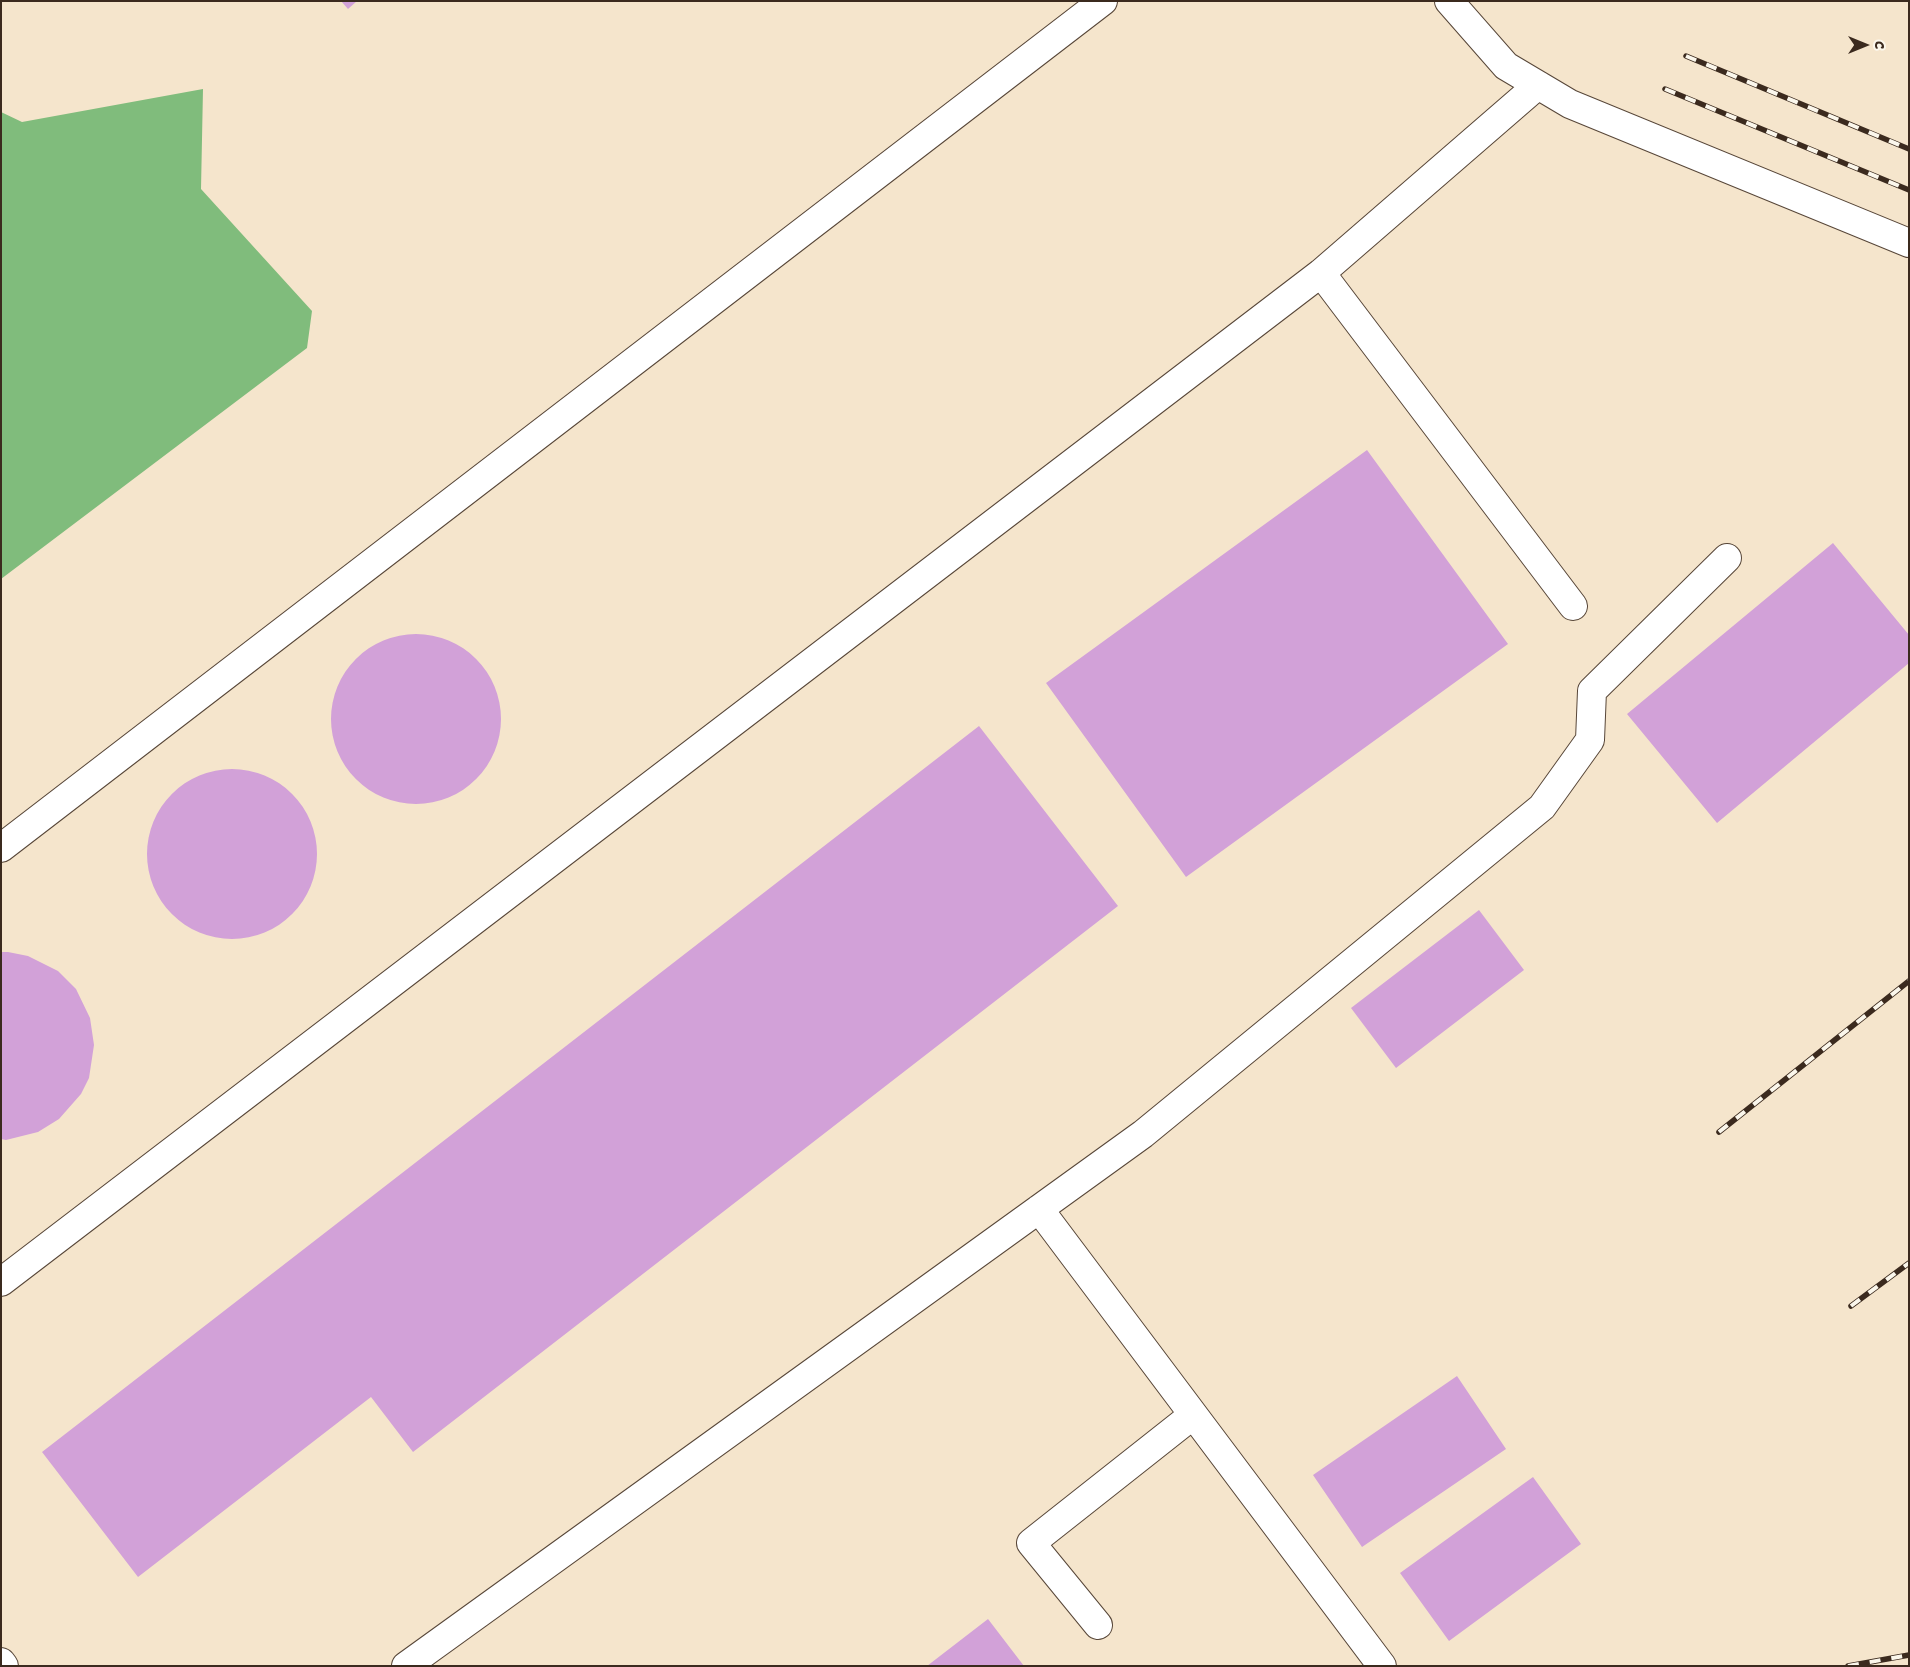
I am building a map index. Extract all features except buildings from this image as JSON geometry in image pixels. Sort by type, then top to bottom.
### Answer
[{"type":"lane","points":[[1,848],[1103,1]]},
{"type":"lane","points":[[1449,1],[1506,66],[1570,104],[1909,243]]},
{"type":"lane","points":[[1,1282],[1321,274],[1538,85]]},
{"type":"lane","points":[[1321,274],[1573,606]]},
{"type":"lane","points":[[406,1666],[1143,1134],[1542,807],[1590,740],[1592,691],[1727,558]]},
{"type":"lane","points":[[1039,1210],[1382,1666]]},
{"type":"lane","points":[[1098,1625],[1031,1543],[1193,1415]]},
{"type":"lane","points":[[1,1662],[4,1666]]},
{"type":"green space","points":[[203,89],[201,189],[312,311],[307,348],[1,579],[1,112],[22,122]]},
{"type":"railway","points":[[1686,56],[1909,149]]},
{"type":"railway","points":[[1665,89],[1909,190]]},
{"type":"railway","points":[[1719,1132],[1909,981]]},
{"type":"railway","points":[[1851,1306],[1909,1263]]},
{"type":"railway","points":[[1848,1666],[1909,1655]]}]
